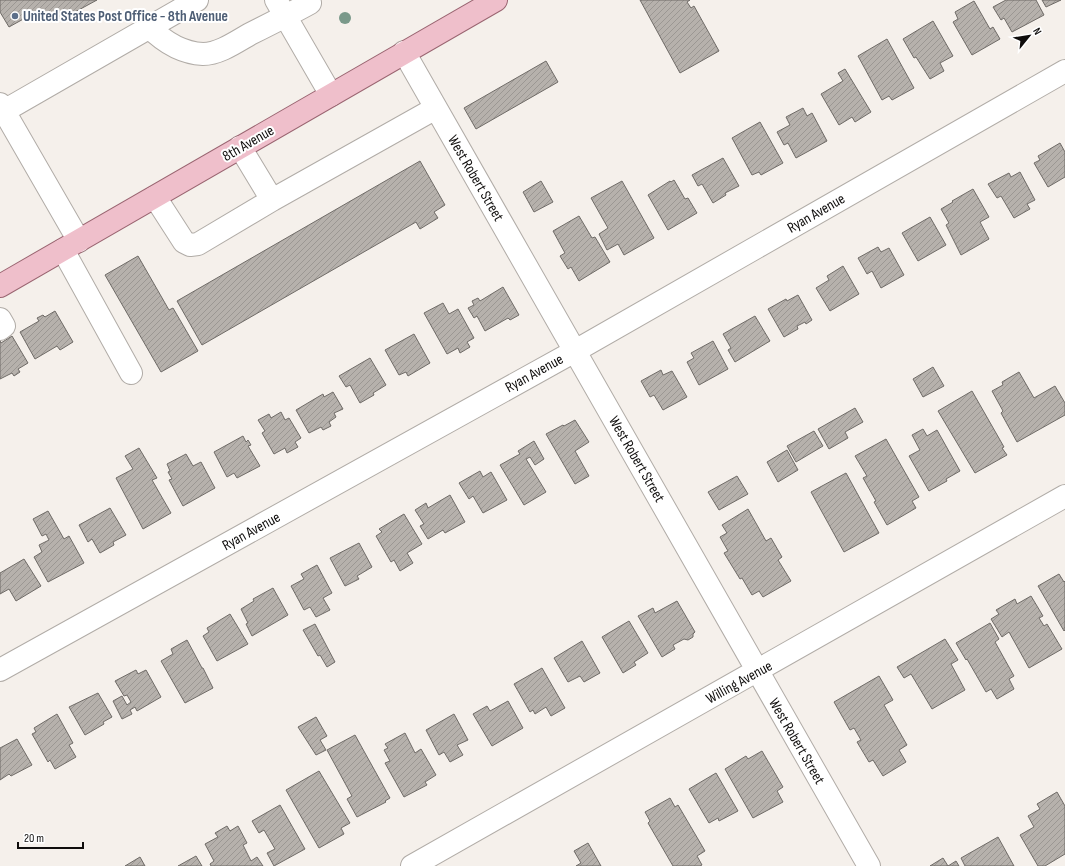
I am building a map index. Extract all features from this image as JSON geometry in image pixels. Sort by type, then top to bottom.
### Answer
[{"type":"main road","name":"8th Avenue","points":[[0,286],[496,0]]},
{"type":"street","points":[[131,373],[71,245],[2,108],[197,0]]},
{"type":"street","points":[[149,27],[160,38],[169,43],[204,54],[226,47],[281,8],[311,1]]},
{"type":"street","points":[[281,8],[331,95]]},
{"type":"street","name":"West Robert Street","points":[[404,52],[869,866]]},
{"type":"street","name":"Ryan Avenue","points":[[0,670],[575,351],[1065,71]]},
{"type":"street","points":[[155,197],[184,242],[190,245],[198,244],[272,200],[436,108]]},
{"type":"street","points":[[240,147],[272,200]]},
{"type":"street","points":[[0,319],[4,326],[0,329]]},
{"type":"street","name":"Willing Avenue","points":[[412,866],[1065,496]]},
{"type":"building","name":"United States Post Office - 8th Avenue","points":[[0,0],[97,0],[62,19],[36,12],[9,27],[0,12]]},
{"type":"building","points":[[640,0],[690,0],[687,2],[691,8],[694,6],[719,51],[680,73]]},
{"type":"building","points":[[1006,0],[1036,0],[1044,15],[1012,32],[1004,18],[1001,20],[993,7]]},
{"type":"building","points":[[1042,0],[1061,0],[1046,7]]},
{"type":"building","points":[[974,1],[990,29],[993,27],[1000,39],[972,55],[953,22],[958,19],[955,12]]},
{"type":"building","points":[[933,21],[953,56],[940,63],[944,71],[930,79],[916,57],[914,58],[903,39]]},
{"type":"building","points":[[887,39],[914,88],[892,100],[889,96],[882,100],[858,56]]},
{"type":"building","points":[[546,61],[558,82],[476,129],[464,108]]},
{"type":"building","points":[[845,69],[871,112],[855,122],[852,117],[839,125],[821,94],[843,81],[838,73]]},
{"type":"building","points":[[803,108],[807,116],[812,113],[827,141],[796,158],[788,143],[784,145],[777,132],[790,125],[786,117]]},
{"type":"building","points":[[760,122],[783,163],[761,175],[759,172],[752,175],[732,138]]},
{"type":"building","points":[[1060,143],[1065,152],[1065,177],[1048,187],[1034,163],[1040,160],[1038,156]]},
{"type":"building","points":[[723,158],[739,186],[725,193],[726,195],[713,203],[702,184],[698,186],[692,175]]},
{"type":"building","points":[[420,161],[445,205],[434,212],[438,218],[420,229],[416,222],[202,345],[177,301]]},
{"type":"building","points":[[1020,172],[1035,200],[1027,204],[1030,209],[1014,218],[1001,196],[997,198],[988,184],[1009,173],[1011,177]]},
{"type":"building","points":[[674,180],[685,199],[688,198],[697,213],[668,230],[648,195]]},
{"type":"building","points":[[541,181],[553,202],[534,212],[523,192]]},
{"type":"building","points":[[622,181],[654,238],[624,255],[618,244],[607,250],[599,234],[608,228],[591,198]]},
{"type":"building","points":[[973,189],[989,217],[980,222],[989,239],[961,255],[946,225],[949,223],[941,209]]},
{"type":"building","points":[[579,216],[592,238],[595,237],[610,262],[579,281],[571,267],[568,269],[560,256],[565,253],[553,231]]},
{"type":"building","points":[[930,217],[946,245],[918,261],[902,233]]},
{"type":"building","points":[[878,247],[881,252],[889,248],[904,275],[881,288],[872,271],[867,274],[858,258]]},
{"type":"building","points":[[138,256],[169,310],[173,308],[198,351],[161,372],[105,275]]},
{"type":"building","points":[[843,266],[859,294],[830,311],[816,288],[829,280],[827,276]]},
{"type":"building","points":[[503,287],[519,315],[510,320],[508,318],[485,331],[477,316],[474,318],[468,308],[474,305],[472,301],[478,298],[480,301]]},
{"type":"building","points":[[798,295],[812,320],[806,324],[805,322],[797,326],[798,329],[784,337],[768,309],[786,299],[787,301]]},
{"type":"building","points":[[443,303],[449,314],[458,309],[474,338],[467,342],[470,347],[460,353],[458,348],[447,354],[424,313]]},
{"type":"building","points":[[55,311],[73,342],[60,350],[57,346],[35,359],[20,332],[39,321],[37,318],[43,315],[45,317]]},
{"type":"building","points":[[755,316],[770,341],[735,362],[728,350],[731,348],[723,334]]},
{"type":"building","points":[[414,334],[430,363],[408,376],[406,372],[399,375],[385,350]]},
{"type":"building","points":[[12,336],[28,363],[18,369],[20,372],[14,376],[12,373],[0,379],[0,341],[1,343]]},
{"type":"building","points":[[713,341],[728,369],[699,385],[687,362],[694,358],[691,353]]},
{"type":"building","points":[[370,358],[386,385],[373,393],[374,395],[360,403],[350,385],[346,387],[339,376]]},
{"type":"building","points":[[933,367],[944,386],[923,397],[913,379]]},
{"type":"building","points":[[661,370],[663,375],[672,371],[687,397],[663,410],[654,395],[650,397],[641,381]]},
{"type":"building","points":[[1019,372],[1034,398],[1055,386],[1065,403],[1065,415],[1017,442],[1001,413],[1003,411],[992,391],[1003,385],[1002,382]]},
{"type":"building","points":[[972,391],[1004,447],[1002,448],[1007,455],[975,473],[938,411]]},
{"type":"building","points":[[333,392],[343,409],[334,413],[336,417],[329,422],[331,426],[323,430],[321,427],[309,433],[296,410],[323,394],[324,397]]},
{"type":"building","points":[[855,408],[863,422],[845,432],[848,438],[829,449],[818,429]]},
{"type":"building","points":[[281,412],[285,420],[289,418],[301,438],[295,442],[298,447],[287,453],[285,448],[274,454],[262,433],[265,431],[258,420],[269,414],[271,418]]},
{"type":"building","points":[[575,420],[589,442],[575,451],[589,476],[575,484],[546,434]]},
{"type":"building","points":[[923,429],[927,436],[937,430],[960,471],[946,479],[947,481],[929,491],[909,456],[920,450],[912,435]]},
{"type":"building","points":[[814,431],[823,446],[796,462],[787,446]]},
{"type":"building","points":[[243,436],[246,442],[248,440],[251,445],[248,446],[260,466],[237,478],[234,473],[227,477],[214,452]]},
{"type":"building","points":[[886,439],[919,497],[912,501],[916,508],[887,525],[863,478],[867,476],[855,456]]},
{"type":"building","points":[[534,441],[544,459],[535,465],[530,457],[526,459],[546,492],[524,505],[500,465],[520,454],[518,451]]},
{"type":"building","points":[[139,448],[157,478],[152,480],[171,513],[143,529],[116,478],[133,469],[125,456]]},
{"type":"building","points":[[787,450],[798,470],[778,482],[767,462]]},
{"type":"building","points":[[186,454],[193,466],[201,462],[215,488],[183,506],[169,480],[172,479],[168,472],[170,471],[167,464]]},
{"type":"building","points":[[480,471],[483,477],[491,472],[507,500],[483,513],[473,496],[469,499],[459,483]]},
{"type":"building","points":[[846,473],[879,533],[844,552],[811,492]]},
{"type":"building","points":[[737,476],[748,494],[719,510],[708,492]]},
{"type":"building","points":[[450,495],[465,522],[445,533],[443,530],[428,539],[420,526],[424,524],[415,510],[426,503],[428,508]]},
{"type":"building","points":[[110,508],[126,535],[113,542],[114,545],[100,553],[92,539],[88,542],[79,525]]},
{"type":"building","points":[[748,509],[766,541],[771,538],[782,557],[778,560],[791,581],[763,597],[759,591],[752,595],[742,578],[740,579],[724,553],[728,551],[720,537],[727,533],[722,525]]},
{"type":"building","points":[[48,511],[64,539],[69,536],[84,563],[48,582],[34,557],[42,552],[39,545],[49,540],[46,534],[42,536],[33,519]]},
{"type":"building","points":[[404,514],[422,544],[407,553],[413,563],[400,571],[394,560],[391,562],[376,536],[382,532],[379,529]]},
{"type":"building","points":[[359,543],[372,567],[357,576],[359,579],[345,586],[330,558]]},
{"type":"building","points":[[24,559],[41,586],[16,601],[9,589],[0,594],[0,573]]},
{"type":"building","points":[[317,565],[332,593],[323,598],[330,610],[316,617],[310,607],[304,610],[291,586],[304,579],[301,574]]},
{"type":"building","points":[[1059,574],[1064,582],[1065,581],[1064,631],[1038,586]]},
{"type":"building","points":[[273,588],[288,615],[252,636],[246,624],[248,623],[241,609],[254,601],[253,599]]},
{"type":"building","points":[[1031,596],[1043,616],[1039,618],[1044,626],[1047,624],[1062,649],[1029,668],[1009,632],[1002,637],[991,619],[999,614],[996,610],[1015,599],[1017,604]]},
{"type":"building","points":[[677,601],[695,632],[693,637],[688,640],[684,639],[673,645],[675,649],[662,657],[638,616],[653,608],[655,613]]},
{"type":"building","points":[[230,614],[248,644],[217,661],[203,636],[209,632],[207,628]]},
{"type":"building","points":[[629,621],[648,653],[634,662],[636,665],[623,673],[602,637]]},
{"type":"building","points":[[990,623],[999,639],[995,642],[1014,676],[1009,679],[1014,689],[997,699],[991,689],[986,692],[956,643]]},
{"type":"building","points":[[315,624],[335,662],[327,667],[320,655],[318,656],[303,630]]},
{"type":"building","points":[[945,639],[958,660],[951,664],[965,690],[932,709],[911,674],[904,678],[897,667]]},
{"type":"building","points":[[187,640],[213,688],[185,703],[161,661],[173,654],[171,649]]},
{"type":"building","points":[[582,641],[600,673],[584,682],[580,676],[568,682],[554,658]]},
{"type":"building","points":[[542,668],[565,708],[551,716],[546,707],[535,714],[533,710],[530,712],[514,684]]},
{"type":"building","points":[[136,670],[138,674],[146,670],[161,697],[137,711],[135,707],[130,710],[132,714],[122,719],[113,701],[122,696],[127,705],[131,702],[127,695],[124,696],[115,681]]},
{"type":"building","points":[[879,676],[893,700],[884,705],[907,745],[899,750],[906,762],[883,776],[873,760],[869,762],[857,742],[861,740],[854,728],[850,730],[834,702]]},
{"type":"building","points":[[98,693],[112,717],[103,722],[104,724],[85,735],[69,707]]},
{"type":"building","points":[[508,701],[523,728],[492,746],[473,714],[487,706],[490,711]]},
{"type":"building","points":[[57,714],[73,743],[69,745],[76,757],[55,769],[50,760],[48,762],[32,734],[36,732],[34,728]]},
{"type":"building","points":[[454,714],[468,740],[457,745],[463,755],[450,762],[444,752],[439,755],[426,730]]},
{"type":"building","points":[[316,717],[327,736],[320,740],[326,750],[316,755],[298,727]]},
{"type":"building","points":[[405,733],[415,753],[421,749],[436,775],[425,782],[427,785],[404,797],[385,763],[390,761],[384,750],[388,748],[385,744]]},
{"type":"building","points":[[355,735],[390,798],[385,801],[386,802],[357,817],[347,799],[352,796],[327,750]]},
{"type":"building","points":[[17,739],[32,765],[11,776],[9,774],[0,780],[0,748]]},
{"type":"building","points":[[762,751],[783,787],[777,791],[783,802],[753,818],[725,769],[746,756],[748,759]]},
{"type":"building","points":[[319,771],[350,823],[341,828],[344,834],[319,848],[286,790]]},
{"type":"building","points":[[716,773],[738,811],[719,821],[718,818],[709,823],[689,789]]},
{"type":"building","points":[[1057,792],[1065,806],[1065,854],[1045,866],[1038,866],[1020,835],[1034,827],[1028,816],[1040,809],[1037,804]]},
{"type":"building","points":[[670,798],[675,807],[678,805],[705,851],[697,856],[702,865],[700,866],[673,866],[648,823],[650,821],[645,812]]},
{"type":"building","points":[[280,805],[305,849],[274,866],[267,853],[275,849],[264,830],[259,833],[252,821]]},
{"type":"building","points":[[227,826],[230,831],[238,826],[247,843],[243,845],[251,861],[257,857],[263,866],[211,866],[210,864],[214,861],[205,844],[218,837],[215,833]]},
{"type":"building","points":[[998,837],[1014,866],[965,866],[961,858]]},
{"type":"building","points":[[588,843],[601,866],[576,866],[581,863],[574,851]]},
{"type":"building","points":[[196,856],[202,866],[178,866]]},
{"type":"building","points":[[140,857],[145,866],[125,866]]},
{"type":"building","points":[[943,858],[948,866],[930,866]]},
{"type":"building","points":[[956,861],[959,866],[948,866]]},
{"type":"place","name":"United States Post Office - 8th Avenue","points":[[15,16]]}]
